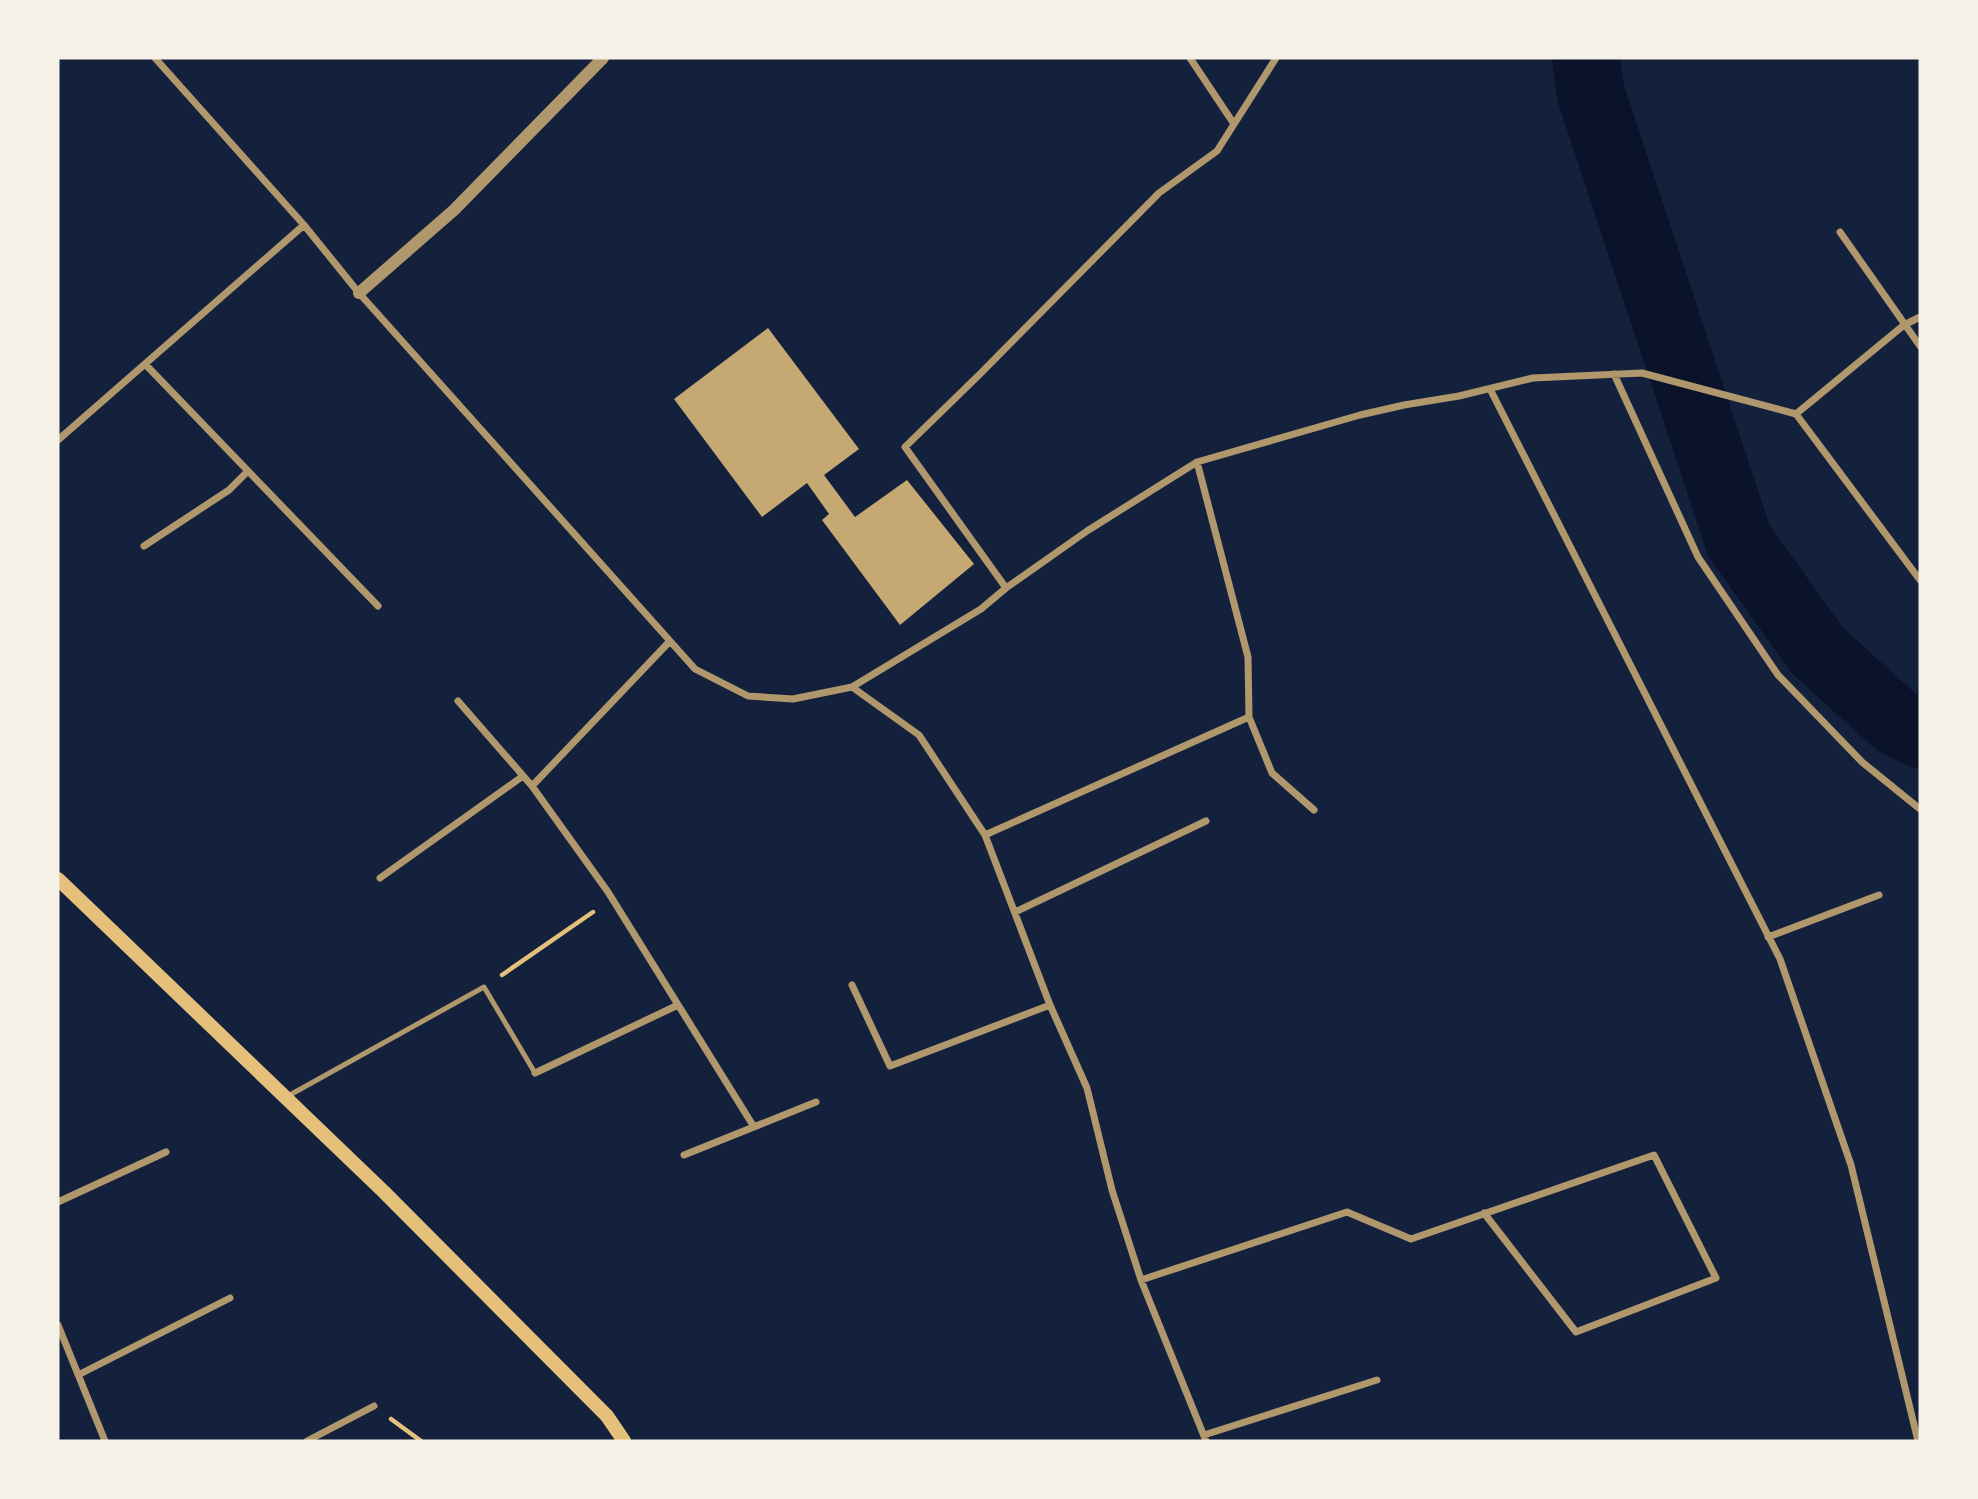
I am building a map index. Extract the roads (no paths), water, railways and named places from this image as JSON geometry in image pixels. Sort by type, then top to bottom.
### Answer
[{"type":"main road","points":[[58,878],[384,1192],[607,1416],[624,1441]]},
{"type":"street","points":[[155,58],[304,225],[359,293],[695,668],[748,696],[793,699],[852,687],[981,609],[1087,531],[1197,463],[1360,415],[1459,396],[1533,378],[1642,373],[1796,414],[1920,580]]},
{"type":"street","points":[[359,293],[454,210],[603,58]]},
{"type":"street","points":[[1189,58],[1234,124]]},
{"type":"street","points":[[1006,588],[905,447],[990,365],[1159,193],[1217,150],[1276,58]]},
{"type":"street","points":[[58,440],[304,225]]},
{"type":"street","points":[[1840,232],[1920,346]]},
{"type":"street","points":[[1796,414],[1904,325],[1920,317]]},
{"type":"street","points":[[145,364],[378,606]]},
{"type":"street","points":[[1614,374],[1698,557],[1778,675],[1862,762],[1920,809]]},
{"type":"street","points":[[1490,388],[1780,958],[1851,1165],[1918,1441]]},
{"type":"street","points":[[1197,463],[1248,657],[1249,717],[1272,773],[1314,810]]},
{"type":"street","points":[[144,547],[229,491],[248,471]]},
{"type":"street","points":[[533,786],[670,641]]},
{"type":"street","points":[[852,687],[919,735],[985,835],[1050,1004],[1087,1088],[1112,1191],[1141,1280],[1205,1438],[1377,1380]]},
{"type":"street","points":[[458,701],[533,786],[612,899],[754,1127]]},
{"type":"street","points":[[985,835],[1249,717]]},
{"type":"street","points":[[380,878],[523,776]]},
{"type":"street","points":[[1015,912],[1206,821]]},
{"type":"street","points":[[1768,937],[1879,895]]},
{"type":"street","points":[[852,985],[890,1066],[1050,1004]]},
{"type":"street","points":[[535,1073],[678,1004]]},
{"type":"street","points":[[684,1155],[816,1102]]},
{"type":"street","points":[[58,1202],[166,1153]]},
{"type":"street","points":[[1141,1280],[1347,1212],[1411,1239],[1484,1213],[1654,1155],[1716,1278],[1576,1332],[1484,1213]]},
{"type":"street","points":[[78,1375],[230,1298]]},
{"type":"street","points":[[58,1325],[105,1441]]},
{"type":"street","points":[[307,1441],[374,1406]]},
{"type":"lane","points":[[286,1098],[484,987],[535,1073]]},
{"type":"waterway","points":[[1586,58],[1591,94],[1739,541],[1817,650],[1895,721],[1920,734]]}]
